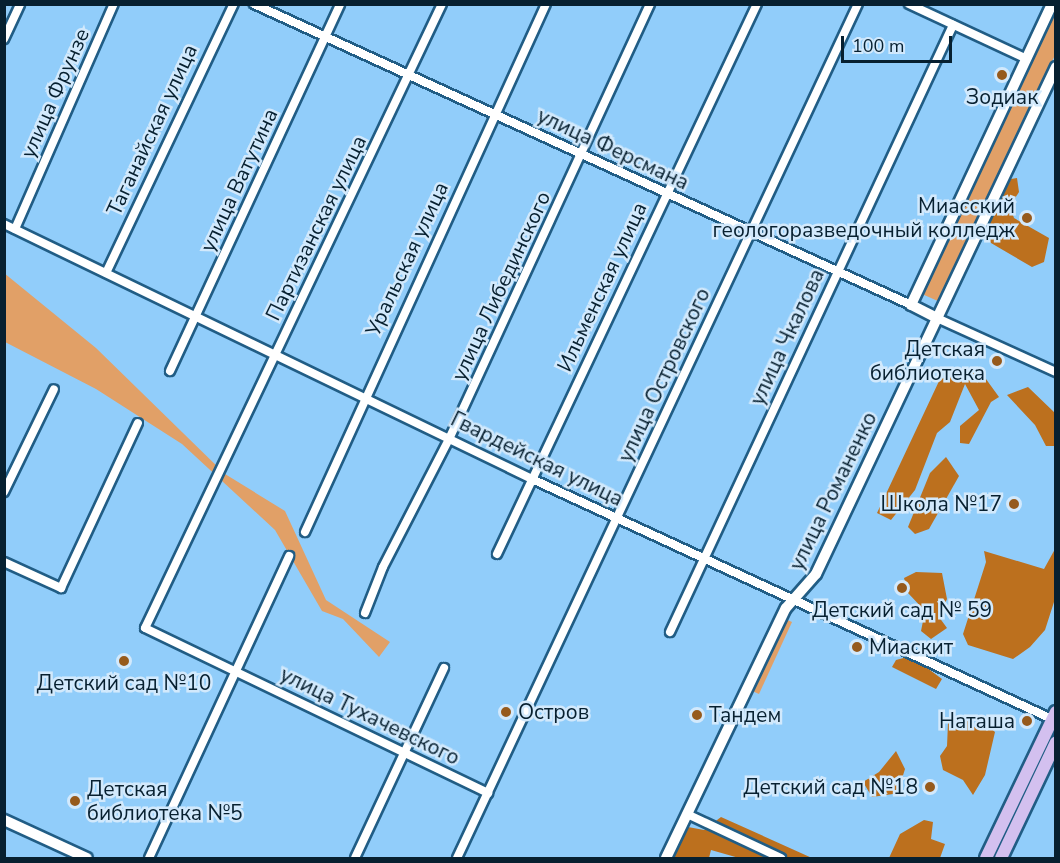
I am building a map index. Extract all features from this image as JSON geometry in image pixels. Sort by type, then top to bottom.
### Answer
[{"type":"main road","points":[[911,305],[1052,4]]},
{"type":"main road","name":"улица Романенко","points":[[666,858],[793,598],[816,574],[1056,67]]},
{"type":"main road","name":"улица Ферсмана","points":[[911,305],[937,318]]},
{"type":"main road","points":[[986,858],[1054,717]]},
{"type":"main road","points":[[1001,858],[1056,742]]},
{"type":"main road","points":[[4,820],[87,858]]},
{"type":"street","points":[[4,39],[20,4]]},
{"type":"street","name":"улица Фрунзе","points":[[15,229],[114,4]]},
{"type":"street","name":"Таганайская улица","points":[[106,273],[234,4]]},
{"type":"street","name":"улица Ферсмана","points":[[254,4],[665,195],[838,270],[911,305]]},
{"type":"street","name":"улица Ватутина","points":[[170,371],[340,4]]},
{"type":"street","name":"Партизанская улица","points":[[145,628],[276,357],[442,4]]},
{"type":"street","name":"Уральская улица","points":[[305,532],[362,396],[546,4]]},
{"type":"street","name":"улица Либединского","points":[[365,613],[383,567],[450,437],[650,4]]},
{"type":"street","name":"Ильменская улица","points":[[497,554],[757,4]]},
{"type":"street","name":"улица Островского","points":[[457,858],[858,4]]},
{"type":"street","points":[[909,4],[1027,59]]},
{"type":"street","name":"улица Чкалова","points":[[670,632],[953,25]]},
{"type":"street","name":"Гвардейская улица","points":[[4,224],[276,357],[450,437],[532,479],[1054,717]]},
{"type":"street","name":"улица Ферсмана","points":[[937,318],[1056,372]]},
{"type":"street","points":[[4,492],[54,389]]},
{"type":"street","points":[[4,562],[61,588],[138,423]]},
{"type":"street","points":[[149,858],[289,556]]},
{"type":"street","name":"улица Тухачевского","points":[[145,628],[488,793]]},
{"type":"street","points":[[355,858],[444,668]]},
{"type":"street","points":[[687,814],[782,858]]},
{"type":"shaded area","points":[[1055,9],[1055,55],[940,302],[922,294]]},
{"type":"shaded area","points":[[1017,178],[1019,192],[1010,206],[1014,218],[1049,238],[1044,262],[1032,267],[991,243],[985,233],[1011,179]]},
{"type":"shaded area","points":[[4,273],[96,348],[225,474],[285,511],[326,600],[390,642],[379,657],[343,619],[322,611],[275,530],[182,444],[96,389],[5,342]]},
{"type":"shaded area","points":[[978,368],[999,397],[991,402],[969,444],[960,443],[960,426],[979,410],[965,384],[950,422],[937,433],[915,490],[891,520],[877,513],[940,379]]},
{"type":"shaded area","points":[[1028,387],[1055,413],[1055,446],[1046,446],[1035,425],[1007,395]]},
{"type":"shaded area","points":[[946,457],[959,476],[929,529],[915,534],[908,527],[930,473]]},
{"type":"shaded area","points":[[1055,549],[1054,602],[1045,630],[1030,647],[1013,659],[968,645],[963,634],[986,562],[984,551],[1044,569]]},
{"type":"shaded area","points":[[916,572],[942,573],[947,599],[939,617],[947,628],[931,639],[921,631],[925,611],[908,593],[904,578]]},
{"type":"shaded area","points":[[783,618],[792,622],[759,694],[750,690]]},
{"type":"shaded area","points":[[911,656],[942,679],[936,689],[892,667],[896,660]]},
{"type":"shaded area","points":[[962,715],[973,727],[988,726],[995,732],[985,775],[973,795],[963,780],[943,770],[940,756],[947,746],[948,723]]},
{"type":"shaded area","points":[[896,751],[905,769],[900,785],[893,794],[872,797],[863,782],[879,772]]},
{"type":"shaded area","points":[[721,817],[812,858],[739,858],[711,850],[709,858],[673,858],[688,827],[704,830]]},
{"type":"shaded area","points":[[924,820],[933,822],[931,839],[945,844],[940,858],[889,858],[900,834]]},
{"type":"place","name":"Зодиак","points":[[1002,75]]},
{"type":"place","name":"Миасский геологоразведочный колледж","points":[[1027,218]]},
{"type":"place","name":"Детская библиотека","points":[[997,361]]},
{"type":"place","name":"Школа №17","points":[[1014,504]]},
{"type":"place","name":"Детский сад № 59","points":[[902,588]]},
{"type":"place","name":"Миаскит","points":[[857,647]]},
{"type":"place","name":"Детский сад №10","points":[[124,661]]},
{"type":"place","name":"Остров","points":[[506,712]]},
{"type":"place","name":"Тандем","points":[[697,715]]},
{"type":"place","name":"Наташа","points":[[1027,721]]},
{"type":"place","name":"Детский сад №18","points":[[930,787]]},
{"type":"place","name":"Детская библиотека №5","points":[[75,801]]}]
